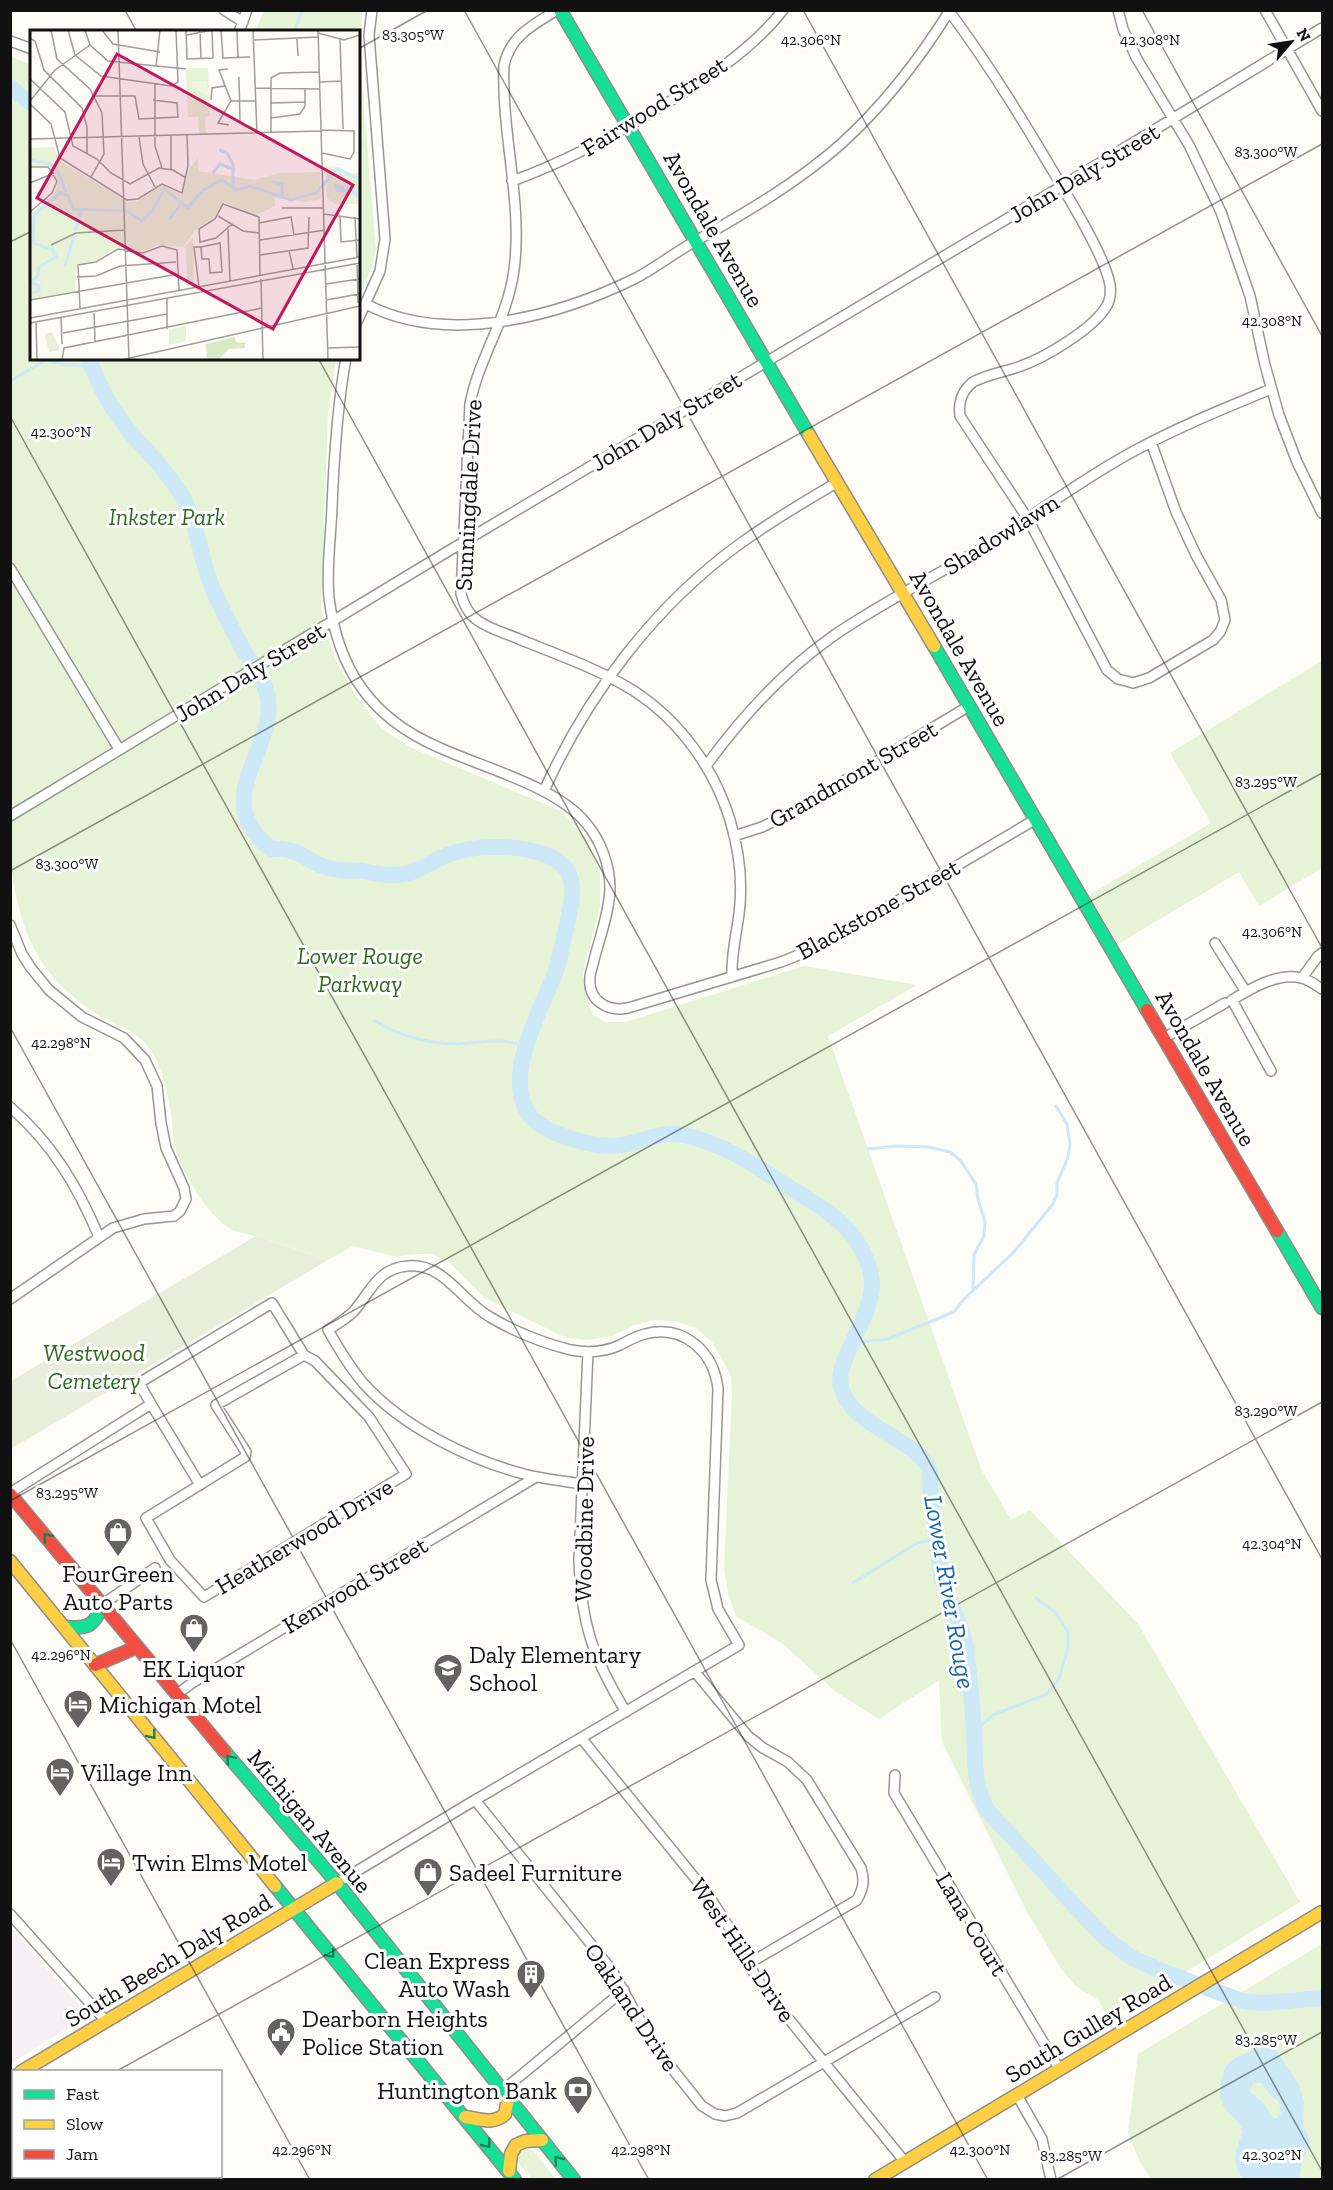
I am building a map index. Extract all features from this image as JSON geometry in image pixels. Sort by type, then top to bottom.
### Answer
[{"type":"main road","name":"Avondale Avenue","points":[[559,10],[1322,1306]]},
{"type":"main road","name":"Michigan Avenue","points":[[10,1493],[176,1695],[337,1883],[574,2180]]},
{"type":"main road","points":[[10,1561],[293,1910],[512,2175]]},
{"type":"main road","points":[[65,1627],[82,1629],[93,1624],[103,1604]]},
{"type":"main road","points":[[95,1665],[137,1647]]},
{"type":"main road","name":"South Beech Daly Road","points":[[24,2070],[337,1883]]},
{"type":"main road","name":"South Gulley Road","points":[[875,2180],[1323,1912]]},
{"type":"main road","points":[[465,2117],[498,2120],[504,2114],[505,2095]]},
{"type":"main road","points":[[512,2175],[513,2145],[518,2141],[542,2140]]},
{"type":"street","points":[[224,10],[243,22]]},
{"type":"street","points":[[239,30],[247,10]]},
{"type":"street","points":[[360,316],[380,271],[385,239],[369,35],[372,10]]},
{"type":"street","name":"Sunningdale Drive","points":[[559,10],[520,34],[511,45],[506,58],[504,74],[516,227],[515,257],[510,292],[501,321],[477,374],[470,404],[461,594],[465,606],[484,624],[610,678],[636,692],[663,714],[686,738],[706,766],[724,802],[734,836],[739,866],[740,896],[731,964],[732,977]]},
{"type":"street","name":"Fairwood Street","points":[[512,181],[572,157],[685,92],[723,66],[756,38],[783,10]]},
{"type":"street","points":[[1119,10],[1126,35],[1137,59],[1208,182],[1233,242],[1250,296],[1271,390],[1297,462],[1323,513]]},
{"type":"street","points":[[1265,10],[1323,111]]},
{"type":"street","points":[[366,304],[391,315],[421,322],[466,325],[501,321],[544,312],[617,286],[651,270],[787,186],[841,145],[899,83],[949,11],[996,76],[1062,186],[1088,232],[1108,278],[1110,291],[1108,304],[1102,313],[1087,327],[1050,352],[1021,367],[973,382],[963,393],[959,405],[960,416],[1028,519],[1107,670],[1113,676],[1133,683],[1149,678],[1213,640],[1222,627],[1224,607],[1176,512],[1151,442]]},
{"type":"street","name":"John Daly Street","points":[[10,816],[1323,28]]},
{"type":"street","points":[[10,41],[30,48]]},
{"type":"street","points":[[346,360],[338,411],[329,597],[340,648],[351,673],[366,696],[383,713],[409,731],[436,747],[544,791],[572,734],[610,678],[657,618],[709,568],[763,528],[838,482]]},
{"type":"street","name":"Shadowlawn","points":[[706,766],[745,715],[790,670],[836,635],[1028,519],[1092,476],[1151,442],[1271,390]]},
{"type":"street","points":[[10,568],[119,749]]},
{"type":"street","name":"Grandmont Street","points":[[734,836],[762,827],[789,814],[969,706]]},
{"type":"street","name":"Blackstone Street","points":[[544,791],[565,804],[584,820],[597,838],[605,859],[609,881],[609,900],[590,981],[598,1002],[608,1008],[621,1010],[781,962],[838,937],[1036,819]]},
{"type":"street","points":[[10,925],[30,968],[49,990],[82,1017],[124,1038],[145,1060],[157,1086],[166,1148],[186,1192],[182,1208],[174,1216],[130,1222],[113,1228],[14,1297],[10,1286]]},
{"type":"street","points":[[1215,943],[1246,992]]},
{"type":"street","points":[[1302,978],[1318,956],[1323,953]]},
{"type":"street","points":[[1271,1071],[1232,1000],[1278,979],[1302,978],[1323,989]]},
{"type":"street","points":[[1164,1038],[1224,1004]]},
{"type":"street","points":[[10,1107],[30,1125],[57,1157],[80,1193],[99,1237]]},
{"type":"street","points":[[583,1484],[521,1473],[467,1453],[405,1419],[363,1382],[346,1360],[328,1330],[352,1312],[381,1275],[397,1268],[417,1266],[442,1275],[474,1306],[505,1325],[553,1345],[588,1352]]},
{"type":"street","name":"Heatherwood Drive","points":[[151,1404],[139,1383],[272,1303],[304,1355],[315,1361],[369,1417],[406,1474],[204,1597],[170,1560],[146,1518],[245,1457],[246,1452],[216,1405],[304,1355]]},
{"type":"street","name":"South Beech Daly Road","points":[[337,1883],[474,1800],[739,1646],[718,1609],[711,1580],[718,1389],[717,1377],[712,1364],[705,1353],[694,1343],[665,1332],[645,1334],[611,1348],[588,1352]]},
{"type":"street","name":"Woodbine Drive","points":[[588,1352],[579,1559],[583,1612],[596,1658],[626,1713]]},
{"type":"street","points":[[10,1493],[151,1404],[200,1485]]},
{"type":"street","name":"Kenwood Street","points":[[176,1695],[200,1678],[536,1477]]},
{"type":"street","points":[[103,1604],[155,1568]]},
{"type":"street","points":[[695,1672],[748,1736],[798,1770],[814,1791],[863,1876],[861,1891],[856,1900],[748,1964]]},
{"type":"street","name":"West Hills Drive","points":[[582,1739],[707,1893],[732,1932],[758,1981],[905,2162]]},
{"type":"street","name":"Lana Court","points":[[895,1775],[894,1793],[1060,2070]]},
{"type":"street","name":"Oakland Drive","points":[[474,1800],[584,1934],[624,1990],[655,2047],[702,2106],[715,2114],[725,2116],[737,2113],[823,2061]]},
{"type":"street","points":[[10,1914],[106,2021]]},
{"type":"street","points":[[505,2095],[624,1990]]},
{"type":"street","points":[[823,2061],[935,1997]]},
{"type":"street","points":[[1017,2095],[1042,2139],[1051,2180]]},
{"type":"shaded area","points":[[11,1928],[88,2016],[10,2063]]},
{"type":"green space","points":[[264,11],[362,11],[360,57],[360,30],[255,30]]},
{"type":"green space","name":"Lower Rouge Parkway","points":[[10,56],[30,65],[30,360],[336,360],[328,413],[321,608],[337,663],[356,696],[382,729],[412,748],[563,812],[586,838],[600,872],[600,907],[583,973],[593,1015],[606,1022],[626,1022],[804,966],[917,985],[828,1036],[981,1469],[1011,1520],[1030,1510],[1138,1624],[1300,1902],[1109,2019],[1098,2000],[1077,1987],[1061,1969],[1026,1910],[942,1742],[939,1680],[879,1719],[836,1692],[783,1644],[736,1616],[728,1593],[724,1569],[731,1376],[712,1342],[696,1328],[675,1321],[655,1320],[634,1325],[612,1336],[588,1340],[564,1337],[485,1298],[448,1261],[430,1254],[397,1257],[353,1246],[328,1260],[232,1230],[212,1213],[184,1171],[176,1150],[167,1095],[155,1057],[138,1037],[100,1016],[74,997],[45,966],[35,950],[20,912],[11,867]]},
{"type":"green space","points":[[360,57],[376,250],[360,296]]},
{"type":"green space","points":[[1322,661],[1322,868],[1259,906],[1239,872],[1118,944],[1089,895],[1211,823],[1170,753]]},
{"type":"green space","name":"Westwood Cemetery","points":[[256,1236],[328,1260],[11,1449],[11,1381]]},
{"type":"green space","points":[[1322,1944],[1322,2179],[1151,2179],[1140,2162],[1128,2133],[1138,2054]]},
{"type":"green space","points":[[522,2148],[532,2150],[556,2179],[532,2179],[517,2161],[516,2155]]},
{"type":"water","points":[[1262,2047],[1275,2048],[1299,2085],[1304,2102],[1303,2126],[1311,2141],[1302,2162],[1299,2179],[1244,2179],[1237,2168],[1236,2156],[1243,2131],[1221,2101],[1221,2082],[1225,2069],[1231,2061]],"holes":[[[1253,2083],[1261,2083],[1279,2102],[1281,2114],[1278,2118],[1273,2118],[1266,2106],[1250,2091]]]},
{"type":"waterway","points":[[295,30],[302,10]]},
{"type":"waterway","name":"Lower River Rouge","points":[[10,87],[30,102]]},
{"type":"waterway","points":[[10,381],[46,360],[91,366]]},
{"type":"waterway","name":"Lower River Rouge","points":[[90,360],[112,407],[128,430],[166,472],[182,496],[192,517],[214,592],[234,633],[263,682],[269,704],[266,726],[245,788],[244,808],[252,828],[271,849],[289,850],[333,869],[384,875],[408,873],[450,854],[484,847],[508,847],[532,851],[556,860],[565,867],[570,876],[572,897],[556,971],[534,1022],[522,1061],[521,1097],[528,1113],[535,1121],[558,1134],[599,1145],[630,1144],[668,1134],[683,1135],[713,1144],[728,1150],[820,1207],[843,1225],[856,1240],[870,1270],[871,1295],[843,1364],[840,1377],[841,1387],[847,1401],[858,1413],[915,1451],[925,1461],[930,1472],[941,1574],[966,1648],[976,1773],[987,1810],[1105,1938],[1131,1957],[1242,2001],[1263,2003],[1322,1998]]},
{"type":"waterway","points":[[374,1020],[403,1035],[425,1041],[458,1044],[500,1041],[526,1047]]},
{"type":"waterway","points":[[851,1345],[885,1340],[954,1312],[965,1298],[1013,1253],[1052,1205],[1057,1195],[1057,1183],[1068,1157],[1070,1144],[1067,1124],[1056,1106]]},
{"type":"waterway","points":[[868,1149],[897,1146],[928,1147],[950,1152],[960,1160],[976,1184],[985,1222],[984,1236],[974,1255],[973,1291]]},
{"type":"waterway","points":[[853,1583],[917,1543],[937,1539]]},
{"type":"waterway","points":[[974,1732],[993,1715],[1047,1694],[1059,1679],[1068,1647],[1068,1632],[1055,1612],[1036,1598]]},
{"type":"traffic: fast","points":[[560,10],[809,435]]},
{"type":"traffic: fast","points":[[934,646],[1147,1010]]},
{"type":"traffic: fast","points":[[1277,1231],[1322,1308]]},
{"type":"traffic: fast","points":[[65,1627],[90,1624],[97,1617],[103,1604]]},
{"type":"traffic: fast","points":[[225,1752],[337,1883],[574,2180]]},
{"type":"traffic: fast","points":[[275,1886],[515,2180]]},
{"type":"traffic: slow","points":[[809,435],[934,646]]},
{"type":"traffic: slow","points":[[10,1561],[275,1886]]},
{"type":"traffic: slow","points":[[24,2070],[337,1883]]},
{"type":"traffic: slow","points":[[875,2180],[1322,1912]]},
{"type":"traffic: slow","points":[[465,2117],[486,2120],[501,2117],[505,2114],[508,2099]]},
{"type":"traffic: slow","points":[[509,2171],[511,2154],[516,2145],[525,2141],[542,2140]]},
{"type":"traffic: jam","points":[[1147,1010],[1277,1231]]},
{"type":"traffic: jam","points":[[10,1494],[225,1752]]},
{"type":"traffic: jam","points":[[95,1665],[137,1647]]},
{"type":"place","name":"FourGreen Auto Parts","points":[[118,1558]]},
{"type":"place","name":"EK Liquor","points":[[194,1654]]},
{"type":"place","name":"Daly Elementary School","points":[[448,1694]]},
{"type":"place","name":"Michigan Motel","points":[[78,1730]]},
{"type":"place","name":"Village Inn","points":[[60,1798]]},
{"type":"place","name":"Twin Elms Motel","points":[[111,1888]]},
{"type":"place","name":"Sadeel Furniture","points":[[428,1898]]},
{"type":"place","name":"Clean Express Auto Wash","points":[[531,2000]]},
{"type":"place","name":"Dearborn Heights Police Station","points":[[281,2058]]},
{"type":"place","name":"Huntington Bank","points":[[578,2116]]},
{"type":"park label","name":"Inkster Park","points":[[167,516]]}]
